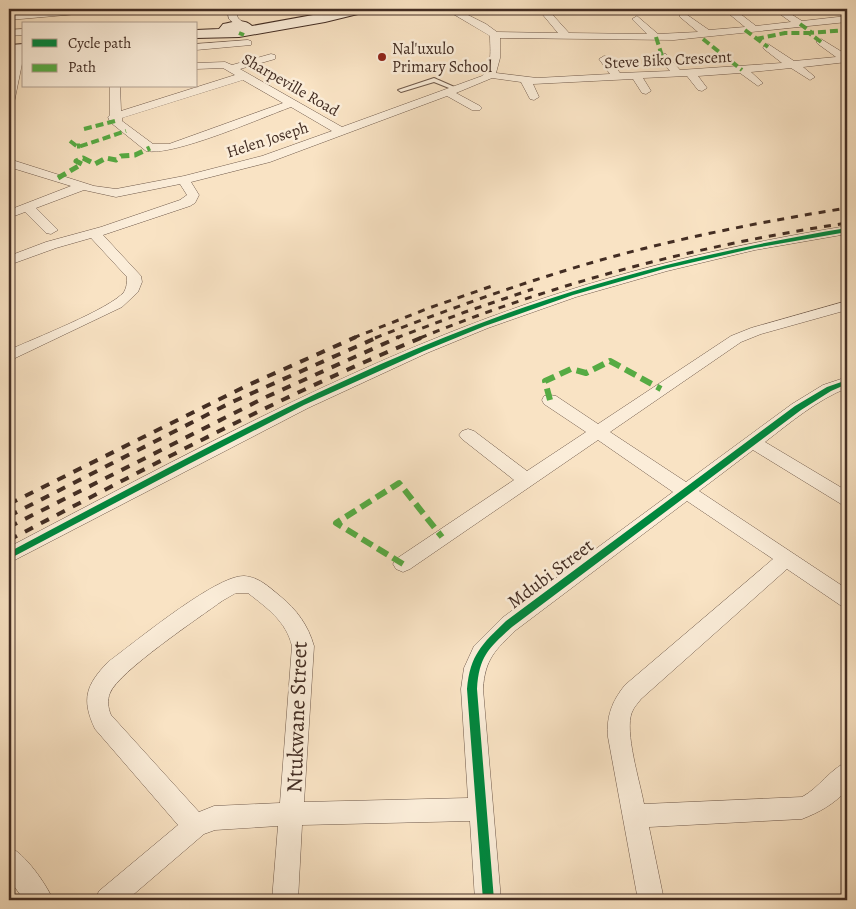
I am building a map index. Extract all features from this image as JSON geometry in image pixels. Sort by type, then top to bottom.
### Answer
[{"type":"street","points":[[9,17],[29,20],[42,12],[62,13],[100,9]]},
{"type":"street","points":[[206,38],[237,28],[270,27],[324,18],[361,9]]},
{"type":"street","points":[[449,9],[483,26],[495,35],[493,68],[490,75]]},
{"type":"street","points":[[543,10],[570,9]]},
{"type":"street","points":[[777,9],[800,24]]},
{"type":"street","points":[[829,9],[846,19]]},
{"type":"street","points":[[543,10],[566,36]]},
{"type":"street","points":[[731,11],[754,29]]},
{"type":"street","points":[[60,22],[62,13]]},
{"type":"street","points":[[683,15],[707,34]]},
{"type":"street","points":[[637,19],[656,37]]},
{"type":"street","name":"Steve Biko Crescent","points":[[495,35],[656,37],[707,34],[846,19]]},
{"type":"street","points":[[206,38],[237,28]]},
{"type":"street","points":[[237,28],[257,61]]},
{"type":"street","points":[[9,33],[22,32]]},
{"type":"street","points":[[821,42],[846,60]]},
{"type":"street","points":[[768,47],[810,77]]},
{"type":"street","points":[[9,103],[18,81],[17,48]]},
{"type":"street","points":[[662,56],[678,74]]},
{"type":"street","points":[[232,68],[271,57]]},
{"type":"street","points":[[604,59],[617,77]]},
{"type":"street","name":"Steve Biko Crescent","points":[[490,75],[526,81],[584,83],[617,77],[742,70],[846,60]]},
{"type":"street","name":"Sharpeville Road","points":[[198,66],[219,64],[232,68],[340,131]]},
{"type":"street","points":[[742,70],[758,83]]},
{"type":"street","points":[[690,73],[702,88]]},
{"type":"street","name":"Helen Joseph","points":[[9,163],[84,186],[116,193],[184,180],[266,159],[490,75]]},
{"type":"street","points":[[114,117],[244,76]]},
{"type":"street","points":[[636,76],[646,91]]},
{"type":"street","points":[[526,81],[534,97]]},
{"type":"street","points":[[115,88],[114,117],[118,125],[147,146],[155,149],[294,103]]},
{"type":"street","points":[[452,90],[476,108]]},
{"type":"street","points":[[9,261],[51,245],[137,220],[190,200],[193,195],[184,180]]},
{"type":"street","points":[[9,214],[84,186]]},
{"type":"street","points":[[28,208],[51,230]]},
{"type":"street","points":[[9,556],[158,476],[352,380],[484,324],[563,296],[626,278],[727,254],[847,230]]},
{"type":"street","points":[[9,356],[108,310],[121,302],[132,291],[135,280],[134,276],[94,233]]},
{"type":"street","points":[[403,564],[736,339],[756,331],[847,305]]},
{"type":"street","name":"Mdubi Street","points":[[488,900],[472,689],[476,660],[494,638],[509,624],[686,491],[814,397],[847,382]]},
{"type":"street","points":[[550,400],[847,599]]},
{"type":"street","points":[[468,435],[527,480]]},
{"type":"street","points":[[752,442],[847,499]]},
{"type":"street","points":[[651,900],[619,737],[617,721],[619,711],[634,692],[786,559]]},
{"type":"street","name":"Ntukwane Street","points":[[195,826],[103,722],[96,706],[97,694],[102,681],[116,668],[215,595],[239,584],[247,584],[255,587],[296,623],[301,632],[303,646],[285,900]]},
{"type":"street","points":[[635,816],[802,808],[816,803],[831,792],[847,774]]},
{"type":"street","points":[[108,900],[195,826],[214,818],[481,808]]},
{"type":"street","points":[[9,859],[40,900]]},
{"type":"lane","points":[[400,90],[434,80],[452,90]]},
{"type":"railway","points":[[375,338],[507,289],[608,258],[719,231],[847,208]]},
{"type":"railway","points":[[420,338],[524,300],[630,268],[738,242],[847,223]]},
{"type":"railway","points":[[353,338],[492,286]]},
{"type":"railway","points":[[396,338],[533,289]]},
{"type":"railway","points":[[9,504],[246,386],[356,337]]},
{"type":"railway","points":[[9,516],[232,402],[378,337]]},
{"type":"railway","points":[[9,527],[266,397],[399,337]]},
{"type":"railway","points":[[9,540],[265,408],[423,337]]},
{"type":"marked path","points":[[845,19],[847,23]]},
{"type":"marked path","points":[[800,24],[811,32]]},
{"type":"marked path","points":[[745,30],[768,47]]},
{"type":"marked path","points":[[821,42],[809,33],[847,30]]},
{"type":"marked path","points":[[239,33],[244,35]]},
{"type":"marked path","points":[[756,39],[785,33],[809,33]]},
{"type":"marked path","points":[[656,37],[662,56]]},
{"type":"marked path","points":[[703,39],[742,70]]},
{"type":"marked path","points":[[84,129],[115,121]]},
{"type":"marked path","points":[[70,141],[78,147],[126,131]]},
{"type":"marked path","points":[[58,178],[82,164],[76,161],[83,158],[95,164],[106,158],[116,160],[121,156],[135,155],[150,148]]},
{"type":"marked path","points":[[550,400],[545,381],[571,369],[586,373],[610,361],[661,389]]},
{"type":"marked path","points":[[403,564],[336,523],[399,483],[442,537]]},
{"type":"cycle path","points":[[9,556],[184,463],[302,404],[422,349],[483,325],[571,294],[662,268],[755,246],[847,230]]},
{"type":"cycle path","points":[[488,900],[472,689],[475,668],[482,652],[509,624],[798,408],[829,389],[847,382]]},
{"type":"place","name":"Nal'uxulo Primary School","points":[[382,57]]}]
